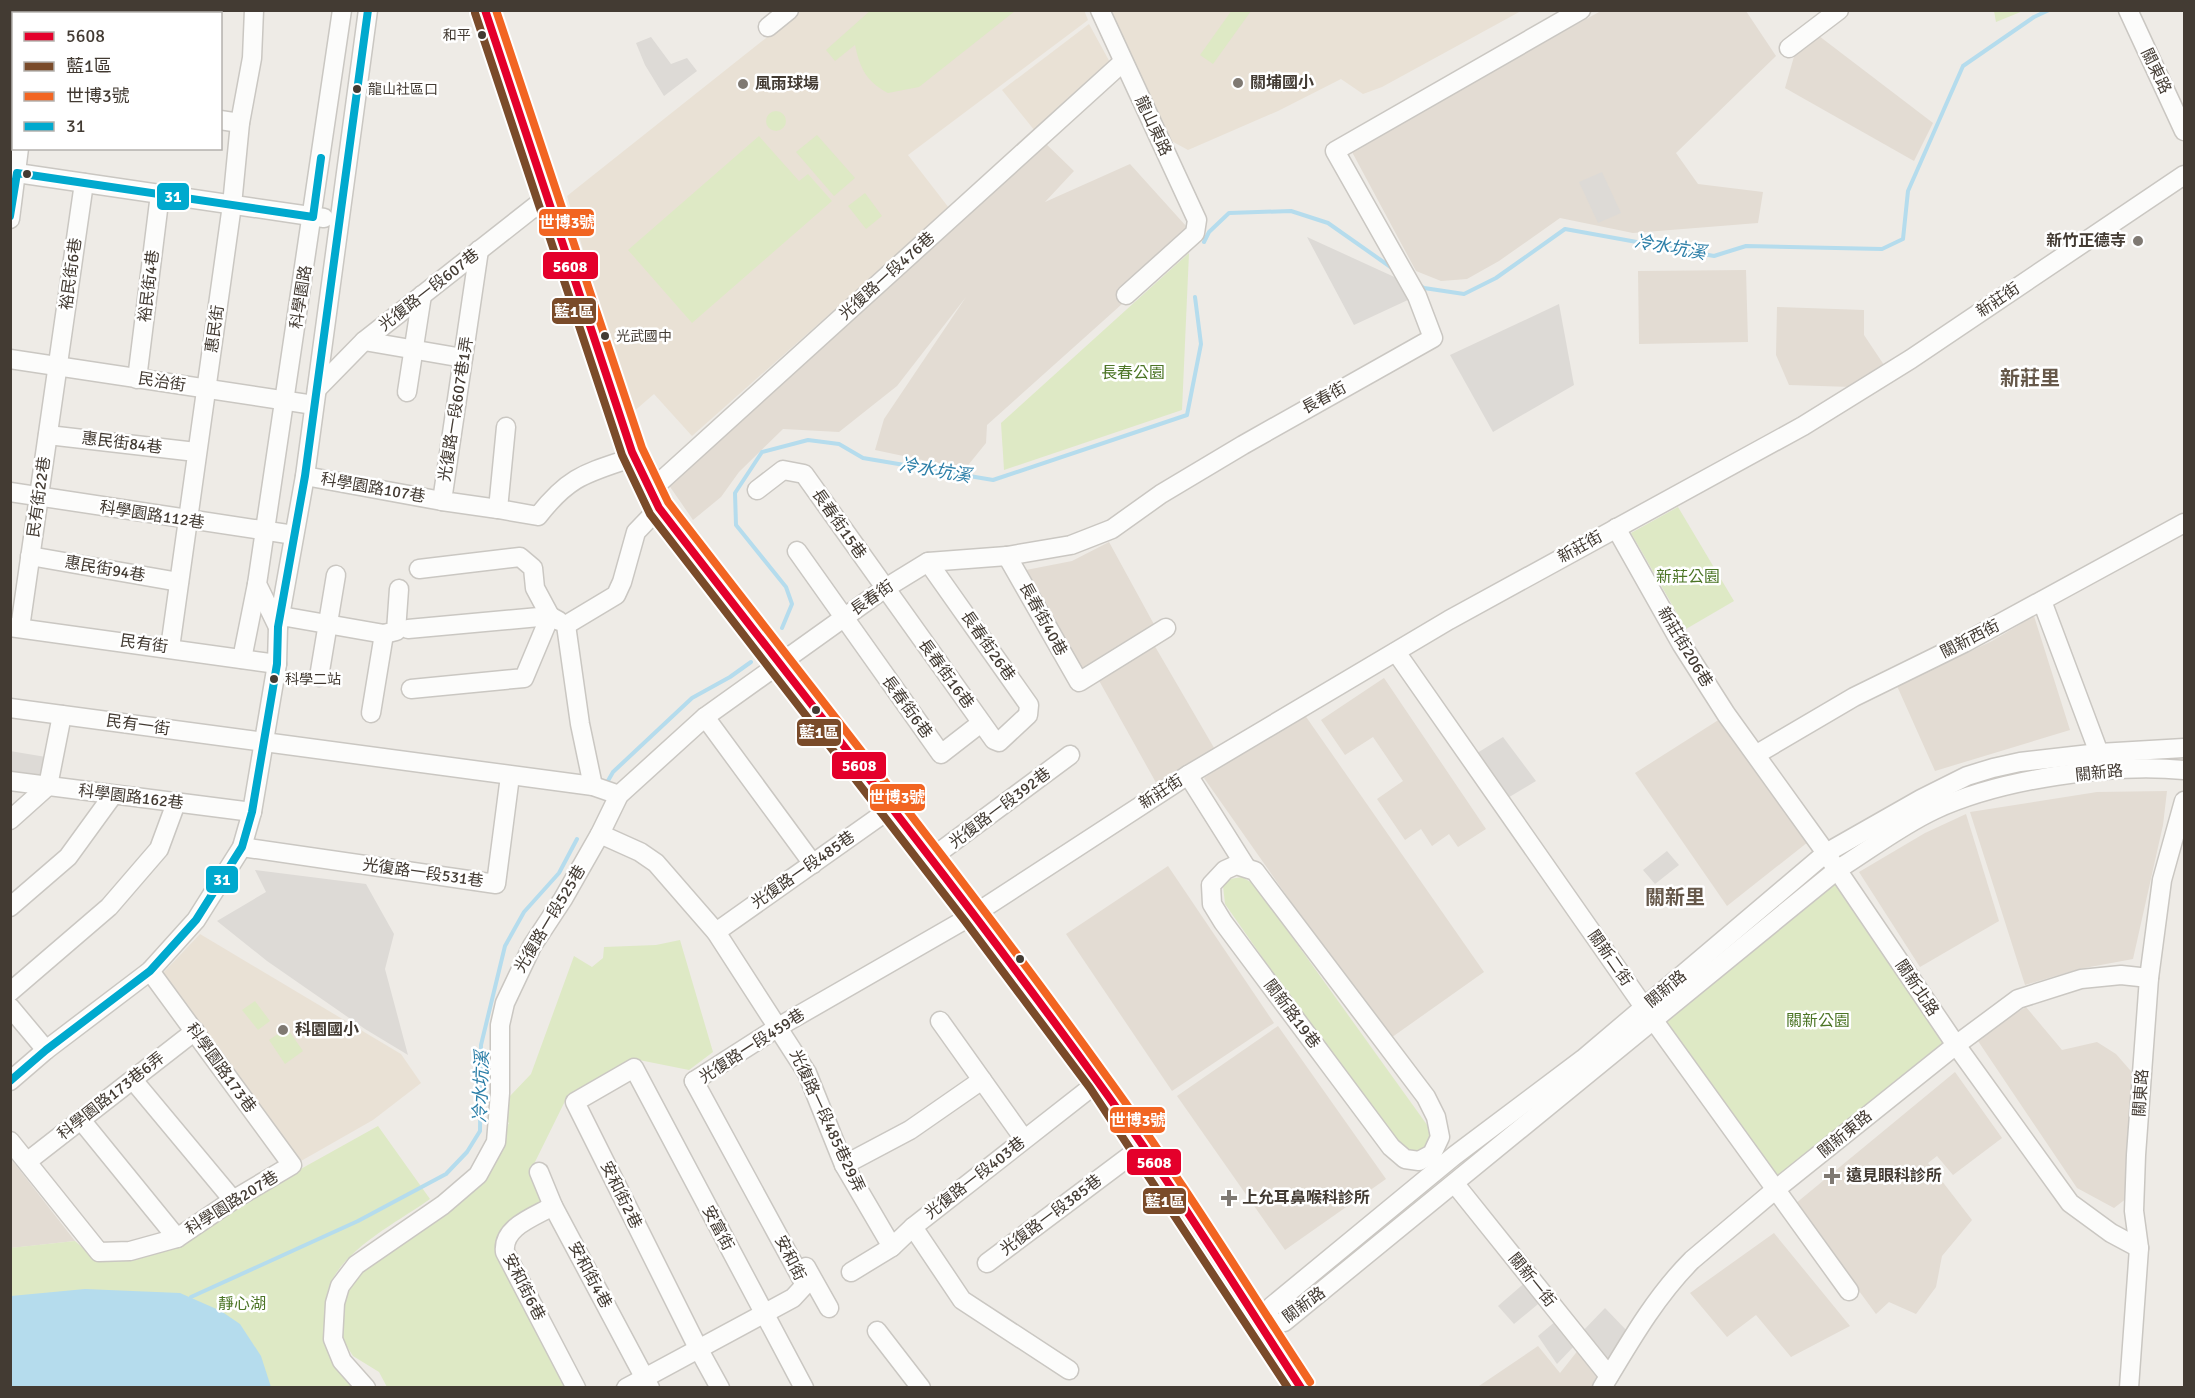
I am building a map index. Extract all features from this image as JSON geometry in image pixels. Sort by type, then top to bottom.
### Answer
[{"type":"main road","points":[[485,10],[516,109],[634,457],[655,499],[778,664],[973,915],[1098,1082],[1262,1325],[1301,1388]]},
{"type":"street","name":"惠民街","points":[[170,648],[232,205],[240,123],[252,58],[254,10]]},
{"type":"street","name":"科學園路","points":[[242,659],[257,584],[286,401],[342,10]]},
{"type":"street","name":"科學園路","points":[[10,1081],[46,1050],[150,971],[196,920],[242,847],[252,812],[277,664],[280,622],[305,476],[368,10]]},
{"type":"street","points":[[768,27],[789,10]]},
{"type":"street","name":"龍山東路","points":[[1100,10],[1197,220],[1195,233],[1126,296]]},
{"type":"street","name":"長春街","points":[[778,664],[884,589],[928,562],[1007,556],[1071,545],[1112,529],[1161,494],[1433,338],[1417,296],[1335,151],[1581,10]]},
{"type":"street","points":[[1789,48],[1839,10]]},
{"type":"street","name":"關東路","points":[[2128,10],[2184,131]]},
{"type":"street","name":"光復路一段476巷","points":[[655,499],[1123,62]]},
{"type":"street","points":[[222,120],[240,123]]},
{"type":"street","points":[[10,219],[19,150]]},
{"type":"street","points":[[17,173],[339,220]]},
{"type":"street","name":"新莊街","points":[[973,915],[1188,775],[1449,620],[1803,426],[1911,359],[2184,175]]},
{"type":"street","name":"裕民街6巷","points":[[58,365],[84,183]]},
{"type":"street","name":"裕民街4巷","points":[[137,379],[160,194]]},
{"type":"street","name":"光復路一段607巷","points":[[316,397],[364,340],[547,197]]},
{"type":"street","name":"光復路一段607巷1弄","points":[[479,250],[442,501],[538,516],[557,491],[584,474],[634,457]]},
{"type":"street","points":[[407,392],[422,295]]},
{"type":"street","points":[[364,340],[463,358]]},
{"type":"street","name":"民治街","points":[[10,359],[286,401],[316,397]]},
{"type":"street","name":"民有街22巷","points":[[15,627],[30,556],[58,365]]},
{"type":"street","points":[[498,509],[506,427]]},
{"type":"street","name":"惠民街84巷","points":[[48,435],[196,452]]},
{"type":"street","name":"長春街15巷","points":[[757,490],[783,470],[804,474],[884,589]]},
{"type":"street","name":"科學園路107巷","points":[[305,476],[442,501]]},
{"type":"street","name":"科學園路112巷","points":[[10,492],[188,521],[294,535]]},
{"type":"street","points":[[408,629],[558,620],[616,595],[636,532],[655,499]]},
{"type":"street","name":"關新西街","points":[[1757,754],[1854,697],[2042,601],[2184,523]]},
{"type":"street","name":"新莊街206巷","points":[[1616,528],[1682,645],[1719,703]]},
{"type":"street","points":[[797,551],[843,619]]},
{"type":"street","name":"惠民街94巷","points":[[30,556],[179,582]]},
{"type":"street","name":"長春街40巷","points":[[1007,556],[1078,682],[1166,628]]},
{"type":"street","points":[[419,569],[520,557],[533,568],[535,588],[558,620],[593,786]]},
{"type":"street","name":"長春街26巷","points":[[928,562],[1029,705],[1028,715],[1013,730]]},
{"type":"street","points":[[319,677],[336,575]]},
{"type":"street","name":"科學園路","points":[[257,584],[280,622]]},
{"type":"street","points":[[280,622],[328,624],[384,634],[396,631],[399,589]]},
{"type":"street","name":"長春街16巷","points":[[884,589],[994,740],[999,742],[1013,730]]},
{"type":"street","points":[[2042,601],[2099,753]]},
{"type":"street","name":"長春街6巷","points":[[843,619],[940,754],[981,723]]},
{"type":"street","points":[[411,689],[524,678],[558,620]]},
{"type":"street","name":"民有街","points":[[15,627],[277,664]]},
{"type":"street","points":[[372,713],[384,634]]},
{"type":"street","name":"關新二街","points":[[1396,652],[1650,1014],[1849,1291]]},
{"type":"street","name":"光復路一段525巷","points":[[366,1388],[342,1361],[333,1339],[335,1303],[340,1286],[356,1265],[443,1205],[478,1175],[495,1142],[500,1104],[500,1024],[505,1003],[532,946],[563,899],[619,795],[705,717],[778,664]]},
{"type":"street","name":"關新北路","points":[[1719,703],[1826,853],[1956,1045],[2070,1203],[2111,1233],[2139,1248]]},
{"type":"street","name":"民有一街","points":[[10,708],[265,743]]},
{"type":"street","points":[[10,820],[48,786],[62,715]]},
{"type":"street","points":[[705,717],[813,864]]},
{"type":"street","points":[[265,743],[593,786],[619,795]]},
{"type":"street","name":"關新路","points":[[1262,1325],[1284,1322],[1455,1184],[1650,1014],[1826,853],[1967,776],[2020,762],[2099,753],[2184,748]]},
{"type":"street","name":"光復路一段392巷","points":[[930,859],[1070,755]]},
{"type":"street","name":"關新路","points":[[1262,1325],[1272,1305],[1424,1169],[1454,1156],[1583,1059],[1650,1014],[1837,870],[1933,811],[1980,794],[2022,783],[2090,773],[2146,769],[2184,770]]},
{"type":"street","points":[[1188,775],[1246,867],[1261,879],[1420,1088],[1436,1117],[1440,1137],[1454,1156]]},
{"type":"street","name":"光復路一段531巷","points":[[242,847],[496,884],[510,776]]},
{"type":"street","name":"科學園路162巷","points":[[10,781],[252,812]]},
{"type":"street","points":[[10,908],[68,857],[113,795]]},
{"type":"street","name":"關東路","points":[[2129,1388],[2139,1248],[2134,1211],[2149,978],[2162,880],[2184,801]]},
{"type":"street","points":[[10,992],[109,907],[159,849],[176,803]]},
{"type":"street","name":"光復路一段485巷","points":[[716,932],[890,809]]},
{"type":"street","name":"光復路一段485巷29弄","points":[[600,834],[640,852],[657,863],[716,932],[780,1026],[807,1072],[844,1165],[892,1247]]},
{"type":"street","name":"關新路19巷","points":[[1246,867],[1236,865],[1225,870],[1211,885],[1210,895],[1217,913],[1391,1147],[1405,1159],[1424,1169]]},
{"type":"street","name":"光復路一段459巷","points":[[829,1308],[734,1135],[694,1081],[780,1026],[973,915]]},
{"type":"street","name":"科學園路173巷","points":[[150,971],[292,1165]]},
{"type":"street","name":"關新東路","points":[[1606,1382],[1672,1280],[1775,1190],[1956,1045],[2018,999],[2080,978],[2121,975],[2149,978]]},
{"type":"street","points":[[10,1007],[46,1050]]},
{"type":"street","points":[[940,1021],[1024,1139]]},
{"type":"street","name":"科學園路173巷6弄","points":[[28,1161],[195,1031]]},
{"type":"street","name":"安富街","points":[[633,1068],[804,1388]]},
{"type":"street","name":"安和街2巷","points":[[633,1068],[575,1102],[698,1348]]},
{"type":"street","points":[[133,1080],[233,1200]]},
{"type":"street","points":[[844,1165],[910,1130],[982,1080]]},
{"type":"street","name":"安和街","points":[[626,1388],[647,1382],[698,1348],[793,1298],[806,1285],[694,1081]]},
{"type":"street","name":"光復路一段403巷","points":[[851,1272],[892,1247],[913,1227],[1098,1082]]},
{"type":"street","points":[[81,1120],[177,1238]]},
{"type":"street","points":[[1424,1169],[1440,1137]]},
{"type":"street","name":"科學園路207巷","points":[[10,1141],[99,1251],[130,1251],[177,1238],[233,1200],[292,1165]]},
{"type":"street","name":"光復路一段385巷","points":[[987,1263],[1143,1146]]},
{"type":"street","name":"安和街4巷","points":[[539,1172],[553,1206],[647,1382]]},
{"type":"street","name":"關新一街","points":[[1455,1184],[1606,1382]]},
{"type":"street","name":"安和街6巷","points":[[553,1206],[510,1231],[504,1242],[505,1252],[576,1388]]},
{"type":"street","points":[[913,1227],[962,1300],[1069,1370]]},
{"type":"street","points":[[877,1331],[921,1388]]},
{"type":"street","points":[[698,1348],[720,1388]]},
{"type":"shaded area","name":"光武國中","points":[[1084,10],[1088,20],[908,155],[949,208],[692,436],[654,394],[632,413],[567,196],[800,11]]},
{"type":"shaded area","name":"關埔國小","points":[[1111,11],[1521,11],[1382,87],[1363,94],[1341,79],[1278,111],[1188,150],[1166,138]]},
{"type":"shaded area","points":[[1601,11],[1746,11],[1776,56],[1676,153],[1698,184],[1763,192],[1758,223],[1633,233],[1560,218],[1499,261],[1467,279],[1441,281],[1416,271],[1352,152],[1475,79]]},
{"type":"shaded area","points":[[1089,24],[1112,66],[1035,131],[1002,90]]},
{"type":"shaded area","points":[[1819,36],[1933,123],[1914,161],[1785,88],[1795,53]]},
{"type":"shaded area","points":[[651,37],[671,64],[687,58],[697,71],[664,96],[645,65],[636,43]]},
{"type":"shaded area","points":[[1043,141],[1074,171],[1045,202],[1130,164],[1186,226],[1180,252],[987,425],[986,443],[965,469],[875,450],[884,419],[966,297],[897,386],[839,432],[783,429],[739,472],[721,497],[693,520],[666,481]]},
{"type":"shaded area","points":[[1602,172],[1621,213],[1598,223],[1579,182]]},
{"type":"shaded area","points":[[1307,237],[1401,280],[1410,299],[1354,325]]},
{"type":"shaded area","points":[[1746,270],[1748,342],[1639,344],[1638,271]]},
{"type":"shaded area","points":[[1559,304],[1574,385],[1493,432],[1450,355]]},
{"type":"shaded area","points":[[1777,307],[1864,310],[1864,335],[1884,365],[1852,387],[1789,385],[1776,355]]},
{"type":"shaded area","points":[[1109,542],[1156,628],[1081,673],[1026,570],[1072,561]]},
{"type":"shaded area","points":[[2034,616],[2070,730],[1935,771],[1897,686],[1992,641]]},
{"type":"shaded area","points":[[1153,643],[1217,753],[1159,788],[1097,677]]},
{"type":"shaded area","points":[[1384,678],[1486,829],[1458,847],[1449,834],[1432,846],[1421,829],[1405,840],[1377,799],[1403,781],[1373,737],[1345,755],[1321,720]]},
{"type":"shaded area","points":[[1302,711],[1484,972],[1388,1040],[1204,778]]},
{"type":"shaded area","points":[[1720,719],[1808,842],[1727,906],[1635,773]]},
{"type":"shaded area","points":[[1503,737],[1536,781],[1506,799],[1474,755]]},
{"type":"shaded area","points":[[10,751],[46,757],[44,777],[11,774]]},
{"type":"shaded area","points":[[2167,791],[2163,825],[2133,959],[2079,969],[2025,985],[1970,812],[2097,792]]},
{"type":"shaded area","points":[[1966,814],[1999,921],[1920,967],[1859,872],[1925,833]]},
{"type":"shaded area","points":[[1667,851],[1679,865],[1655,884],[1643,870]]},
{"type":"shaded area","points":[[1168,866],[1274,1023],[1172,1091],[1066,934]]},
{"type":"shaded area","points":[[255,870],[366,884],[394,934],[385,969],[408,1055],[365,1029],[267,961],[217,921],[266,892]]},
{"type":"shaded area","name":"科園國小","points":[[200,934],[401,1054],[421,1083],[373,1120],[301,1161],[163,973]]},
{"type":"shaded area","points":[[2026,1007],[2062,1050],[2097,1042],[2116,1054],[2137,1078],[2131,1195],[2114,1208],[2077,1188],[1976,1038]]},
{"type":"shaded area","points":[[1278,1026],[1386,1179],[1285,1250],[1177,1096]]},
{"type":"shaded area","points":[[1955,1072],[2002,1138],[1953,1175],[1937,1156],[1928,1163],[1972,1220],[1942,1256],[1936,1287],[1916,1314],[1889,1302],[1876,1314],[1795,1204]]},
{"type":"shaded area","points":[[11,1159],[75,1241],[11,1248]]},
{"type":"shaded area","points":[[1774,1233],[1850,1326],[1791,1357],[1756,1315],[1727,1337],[1690,1293]]},
{"type":"shaded area","points":[[1527,1281],[1543,1300],[1514,1324],[1498,1306]]},
{"type":"shaded area","points":[[1605,1308],[1628,1332],[1606,1363],[1582,1332]]},
{"type":"shaded area","points":[[1556,1321],[1577,1343],[1557,1364],[1538,1336]]},
{"type":"shaded area","points":[[1538,1346],[1560,1373],[1579,1349],[1602,1377],[1595,1387],[1476,1388]]},
{"type":"green space","points":[[871,10],[1015,11],[919,87],[888,93],[866,74],[859,61],[855,45],[835,61],[826,50]]},
{"type":"green space","points":[[1232,10],[1251,11],[1213,64],[1200,55]]},
{"type":"green space","points":[[1994,10],[2023,11],[1996,22]]},
{"type":"green space","points":[[776,111],[783,114],[786,121],[783,128],[776,131],[769,128],[766,121],[769,114]]},
{"type":"green space","points":[[817,135],[855,178],[834,196],[796,152]]},
{"type":"green space","points":[[759,136],[799,181],[808,174],[832,201],[692,323],[628,250]]},
{"type":"green space","points":[[865,193],[882,216],[866,229],[848,206]]},
{"type":"green space","name":"長春公園","points":[[1189,253],[1182,410],[1004,470],[1001,423]]},
{"type":"green space","name":"新莊公園","points":[[1678,507],[1734,601],[1686,629],[1631,533]]},
{"type":"green space","name":"關新公園","points":[[1836,876],[1959,1035],[1778,1178],[1664,1021]]},
{"type":"green space","points":[[1242,877],[1254,884],[1430,1129],[1433,1141],[1427,1155],[1399,1153],[1225,904],[1223,886],[1230,879]]},
{"type":"green space","points":[[680,940],[713,1052],[689,1070],[634,1059],[568,1095],[534,1164],[535,1181],[545,1205],[498,1241],[570,1387],[387,1387],[379,1372],[353,1356],[339,1334],[340,1304],[358,1269],[447,1208],[503,1133],[509,1123],[505,1120],[510,1096],[531,1074],[574,956],[592,967],[603,958],[604,947],[656,945]]},
{"type":"green space","points":[[255,1001],[270,1021],[258,1030],[242,1010]]},
{"type":"green space","points":[[287,1028],[303,1051],[285,1064],[269,1040]]},
{"type":"green space","name":"靜心湖","points":[[378,1126],[430,1199],[366,1242],[338,1270],[330,1285],[326,1302],[327,1309],[344,1374],[376,1387],[11,1387],[10,1248],[75,1241],[93,1257],[175,1248],[290,1175]]},
{"type":"water","name":"靜心湖","points":[[85,1289],[180,1293],[221,1311],[240,1324],[261,1356],[271,1387],[11,1387],[11,1296]]},
{"type":"waterway","name":"冷水坑溪","points":[[1419,285],[1424,288],[1464,294],[1496,278],[1565,229],[1714,256],[1746,246],[1882,249],[1903,239],[1908,191],[1963,66],[2034,17],[2049,10]]},
{"type":"waterway","name":"冷水坑溪","points":[[1204,242],[1209,232],[1229,213],[1291,211],[1328,223],[1392,268]]},
{"type":"waterway","name":"冷水坑溪","points":[[782,628],[792,604],[786,587],[736,525],[735,493],[762,452],[808,440],[839,444],[863,458],[993,480],[1187,415],[1201,344],[1195,297]]},
{"type":"waterway","name":"冷水坑溪","points":[[605,786],[613,772],[692,698],[730,677],[751,662]]},
{"type":"waterway","name":"冷水坑溪","points":[[191,1297],[358,1221],[446,1174],[467,1152],[480,1131],[481,1045],[505,946],[524,912],[559,873],[577,839]]},
{"type":"transit line","name":"31","points":[[10,1081],[46,1050],[150,971],[196,920],[242,847],[252,812],[277,664],[278,627],[305,476],[368,10]]},
{"type":"transit line","name":"5608","points":[[485,10],[632,452],[659,508],[1045,1009],[1125,1119],[1301,1388]]},
{"type":"transit line","name":"世博3號","points":[[496,10],[642,448],[668,502],[945,859],[1054,1004],[1160,1152],[1310,1382]]},
{"type":"transit line","name":"藍1區","points":[[475,13],[622,455],[650,514],[965,921],[1090,1088],[1288,1388]]},
{"type":"transit line","name":"31","points":[[10,216],[17,173],[313,217],[321,158]]},
{"type":"place","name":"和平","points":[[482,35]]},
{"type":"place","name":"關埔國小","points":[[1238,83]]},
{"type":"place","name":"風雨球場","points":[[743,84]]},
{"type":"place","name":"龍山社區口","points":[[357,89]]},
{"type":"place","name":"新竹正德寺","points":[[2138,241]]},
{"type":"place","name":"光武國中","points":[[605,336]]},
{"type":"place","name":"科學二站","points":[[274,679]]},
{"type":"place","name":"科園國小","points":[[283,1030]]},
{"type":"place","name":"遠見眼科診所","points":[[1832,1176]]},
{"type":"place","name":"上允耳鼻喉科診所","points":[[1229,1198]]},
{"type":"district","name":"新莊里","points":[[2030,378]]},
{"type":"district","name":"關新里","points":[[1675,897]]}]
